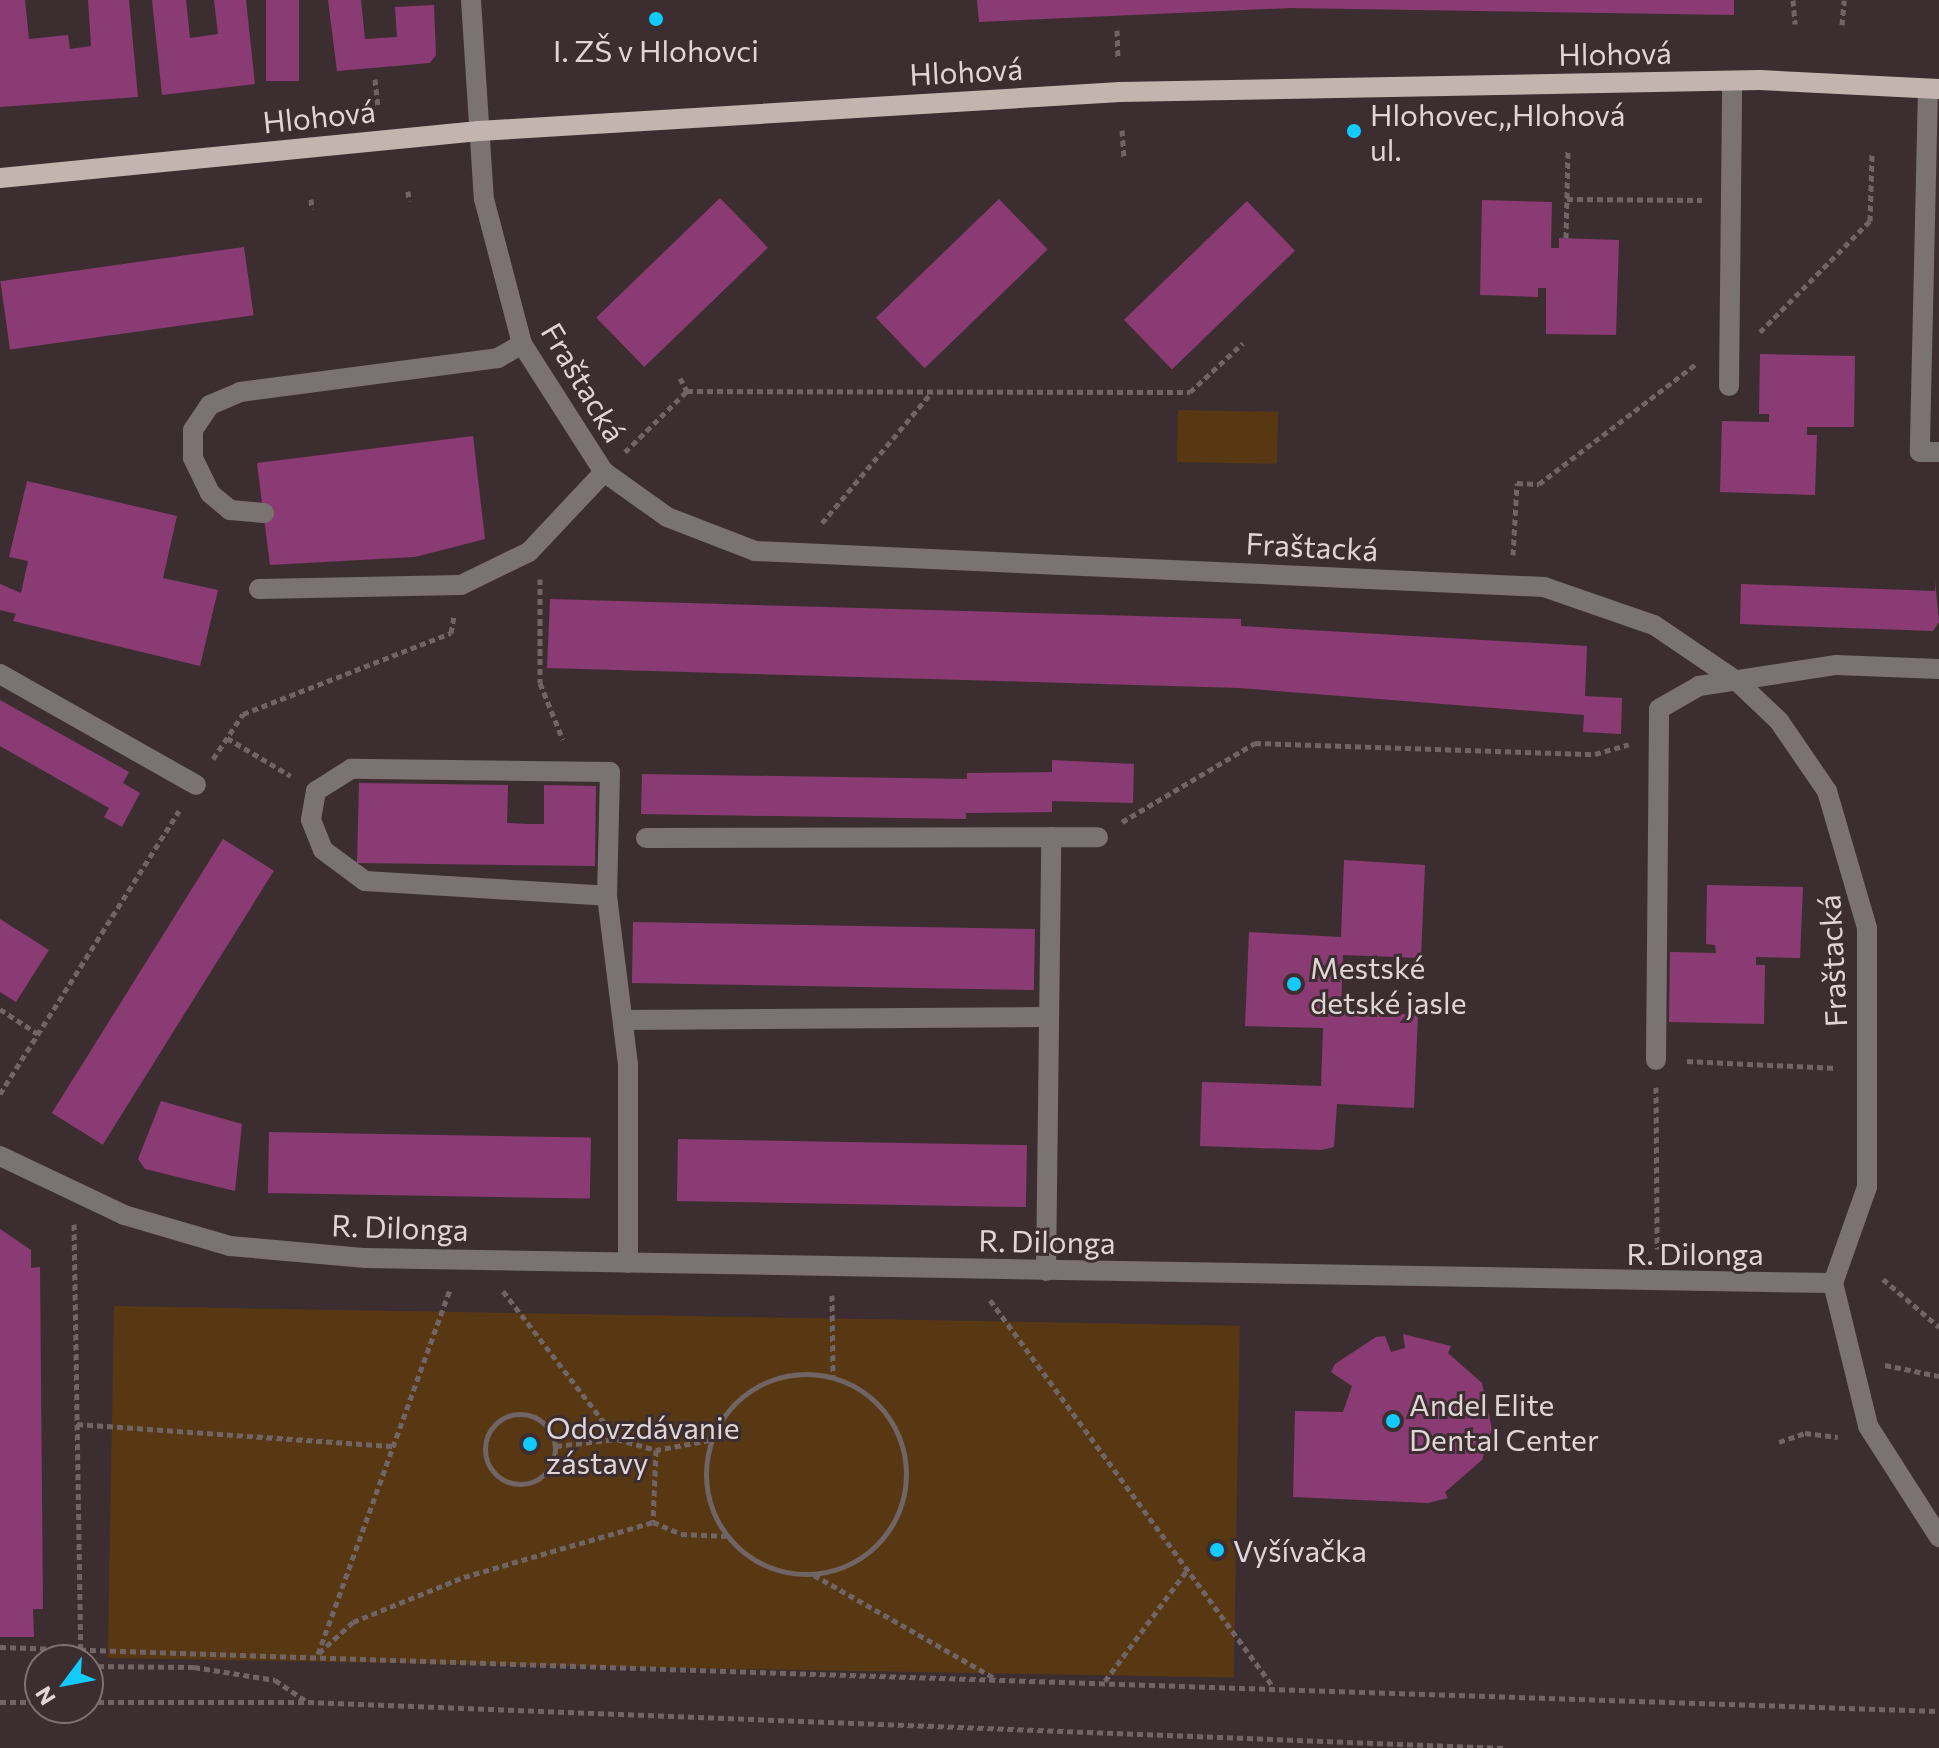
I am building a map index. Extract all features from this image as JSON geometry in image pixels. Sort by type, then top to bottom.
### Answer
[{"type":"main road","name":"Hlohová","points":[[0,178],[479,131],[1120,92],[1732,81],[1934,89]]},
{"type":"street","name":"Fraštacká","points":[[471,0],[486,217],[522,344],[604,472],[667,517],[755,551],[1511,586],[1610,606],[1697,651],[1738,682],[1779,721],[1827,791],[1867,928],[1867,1187],[1833,1283]]},
{"type":"street","points":[[1729,386],[1732,81]]},
{"type":"street","points":[[1934,89],[1920,452],[1939,452]]},
{"type":"street","points":[[264,513],[230,510],[210,493],[193,458],[193,430],[210,405],[240,392],[498,358],[522,344]]},
{"type":"street","points":[[259,589],[461,585],[529,552],[604,472]]},
{"type":"street","points":[[1656,1060],[1659,709],[1670,697],[1836,665],[1939,669]]},
{"type":"street","points":[[0,674],[196,785]]},
{"type":"street","points":[[607,896],[365,881],[323,850],[311,820],[316,791],[351,769],[610,772],[607,896],[623,1020],[628,1263]]},
{"type":"street","points":[[1046,1271],[1051,837]]},
{"type":"street","points":[[646,838],[1098,837]]},
{"type":"street","points":[[623,1020],[1049,1017]]},
{"type":"street","name":"R. Dilonga","points":[[0,1156],[124,1215],[230,1246],[365,1258],[1833,1283]]},
{"type":"street","points":[[1833,1283],[1868,1426],[1939,1537]]},
{"type":"path","points":[[1793,0],[1795,24]]},
{"type":"path","points":[[1842,25],[1844,0]]},
{"type":"path","points":[[1117,30],[1118,58]]},
{"type":"path","points":[[375,79],[378,108]]},
{"type":"path","points":[[1122,130],[1124,157]]},
{"type":"path","points":[[1566,238],[1568,150]]},
{"type":"path","points":[[1511,586],[1517,483],[1539,484],[1729,338],[1754,338],[1870,221],[1872,152]]},
{"type":"path","points":[[408,191],[409,201]]},
{"type":"path","points":[[311,199],[312,209]]},
{"type":"path","points":[[1567,199],[1731,201]]},
{"type":"path","points":[[604,472],[687,391],[1190,392],[1243,343]]},
{"type":"path","points":[[680,378],[687,391]]},
{"type":"path","points":[[797,552],[932,392]]},
{"type":"path","points":[[529,552],[543,586],[540,683],[575,772]]},
{"type":"path","points":[[1098,837],[1255,743],[1595,754],[1660,735]]},
{"type":"path","points":[[227,738],[316,791]]},
{"type":"path","points":[[0,1009],[38,1034]]},
{"type":"path","points":[[1657,1253],[1656,1060],[1845,1068]]},
{"type":"path","points":[[73,1191],[80,1644]]},
{"type":"path","points":[[1883,1279],[1939,1327]]},
{"type":"path","points":[[318,1654],[451,1287]]},
{"type":"path","points":[[501,1288],[617,1439]]},
{"type":"path","points":[[832,1295],[833,1378]]},
{"type":"path","points":[[989,1297],[1272,1687]]},
{"type":"path","points":[[1881,1364],[1939,1376]]},
{"type":"path","points":[[814,1575],[874,1548],[906,1491],[895,1426],[874,1400],[833,1378],[781,1375],[751,1389],[726,1411],[710,1440],[710,1506],[726,1536],[771,1567],[814,1575],[994,1678]]},
{"type":"path","points":[[513,1414],[536,1417],[556,1446],[543,1477],[521,1485],[499,1478],[484,1448],[492,1426],[513,1414]]},
{"type":"path","points":[[77,1424],[394,1446]]},
{"type":"path","points":[[1779,1442],[1805,1433],[1843,1437]]},
{"type":"path","points":[[556,1446],[617,1439],[656,1450],[710,1440]]},
{"type":"path","points":[[653,1522],[656,1450]]},
{"type":"path","points":[[318,1654],[353,1622],[464,1577],[653,1522],[681,1534],[726,1536]]},
{"type":"path","points":[[1105,1681],[1187,1570]]},
{"type":"path","points":[[0,1647],[24,1646]]},
{"type":"path","points":[[104,1646],[1939,1711]]},
{"type":"path","points":[[104,1666],[194,1667],[275,1680],[308,1702]]},
{"type":"path","points":[[0,1702],[24,1702]]},
{"type":"path","points":[[104,1702],[308,1702],[1503,1748]]},
{"type":"shaded area","points":[[1178,410],[1278,412],[1277,464],[1177,462]]},
{"type":"shaded area","points":[[114,1306],[1240,1326],[1234,1678],[108,1658]]},
{"type":"building","points":[[0,0],[25,0],[29,39],[68,35],[70,49],[91,46],[88,0],[129,0],[138,97],[0,107]]},
{"type":"building","points":[[152,0],[186,0],[190,38],[218,34],[214,0],[246,0],[255,84],[162,95]]},
{"type":"building","points":[[266,0],[299,0],[299,81],[266,81]]},
{"type":"building","points":[[328,0],[361,0],[365,39],[397,37],[395,7],[434,5],[436,55],[430,63],[337,71]]},
{"type":"building","points":[[977,0],[1734,0],[1734,15],[1291,8],[979,22]]},
{"type":"building","points":[[720,198],[768,248],[644,367],[596,317]]},
{"type":"building","points":[[999,199],[1048,249],[925,368],[876,318]]},
{"type":"building","points":[[1482,200],[1552,202],[1551,248],[1559,248],[1559,238],[1619,240],[1616,335],[1546,334],[1546,288],[1538,288],[1538,297],[1480,295]]},
{"type":"building","points":[[1247,201],[1295,251],[1172,369],[1124,320]]},
{"type":"building","points":[[244,247],[254,315],[10,350],[0,281]]},
{"type":"building","points":[[1760,354],[1855,356],[1854,427],[1807,427],[1807,435],[1817,435],[1815,495],[1720,492],[1722,421],[1769,422],[1769,414],[1759,414]]},
{"type":"building","points":[[473,436],[485,539],[415,557],[270,565],[257,463]]},
{"type":"building","points":[[27,481],[177,516],[163,578],[218,590],[200,666],[13,621],[16,614],[0,610],[0,584],[21,593],[28,561],[9,557]]},
{"type":"building","points":[[1935,581],[1939,622],[1933,631],[1740,624],[1741,584],[1935,591]]},
{"type":"building","points":[[550,599],[1241,619],[1241,626],[1587,646],[1585,696],[1622,698],[1621,734],[1583,732],[1584,715],[1239,688],[547,668]]},
{"type":"building","points":[[0,700],[129,772],[123,783],[140,793],[122,827],[104,817],[109,808],[0,746]]},
{"type":"building","points":[[1052,760],[1134,764],[1133,803],[1052,801],[1052,812],[966,813],[966,819],[641,814],[642,774],[967,779],[967,773],[1052,772]]},
{"type":"building","points":[[359,783],[508,785],[507,823],[527,824],[544,824],[544,785],[596,786],[595,866],[357,863]]},
{"type":"building","points":[[223,839],[274,871],[103,1145],[52,1113]]},
{"type":"building","name":"Mestské detské jasle","points":[[1344,860],[1425,865],[1421,958],[1343,955],[1341,1010],[1418,1015],[1414,1108],[1337,1104],[1334,1147],[1321,1150],[1200,1146],[1202,1082],[1321,1086],[1323,1028],[1245,1026],[1249,932],[1341,937]]},
{"type":"building","points":[[1707,885],[1803,887],[1800,958],[1756,957],[1756,965],[1765,965],[1764,1024],[1669,1022],[1670,952],[1716,953],[1715,945],[1706,944]]},
{"type":"building","points":[[0,919],[49,950],[16,1002],[0,992]]},
{"type":"building","points":[[633,922],[1035,929],[1034,990],[632,983]]},
{"type":"building","points":[[161,1101],[242,1124],[235,1191],[145,1169],[138,1159]]},
{"type":"building","points":[[269,1132],[591,1138],[590,1199],[268,1193]]},
{"type":"building","points":[[678,1139],[1027,1145],[1026,1207],[677,1201]]},
{"type":"building","points":[[0,1229],[31,1250],[31,1268],[40,1267],[43,1609],[33,1609],[34,1637],[0,1637]]},
{"type":"building","name":"Andel Elite Dental Center","points":[[1403,1334],[1451,1346],[1448,1353],[1482,1383],[1492,1429],[1482,1460],[1445,1492],[1448,1498],[1428,1503],[1293,1497],[1295,1411],[1343,1412],[1352,1386],[1331,1372],[1335,1364],[1376,1337],[1385,1336],[1391,1352],[1405,1348]]},
{"type":"place","name":"I. ZŠ v Hlohovci","points":[[656,19]]},
{"type":"place","name":"Hlohovec,,Hlohová ul.","points":[[1354,131]]},
{"type":"place","name":"Mestské detské jasle","points":[[1294,984]]},
{"type":"place","name":"Andel Elite Dental Center","points":[[1393,1421]]},
{"type":"place","name":"Odovzdávanie zástavy","points":[[530,1444]]},
{"type":"place","name":"Vyšívačka","points":[[1217,1550]]}]
